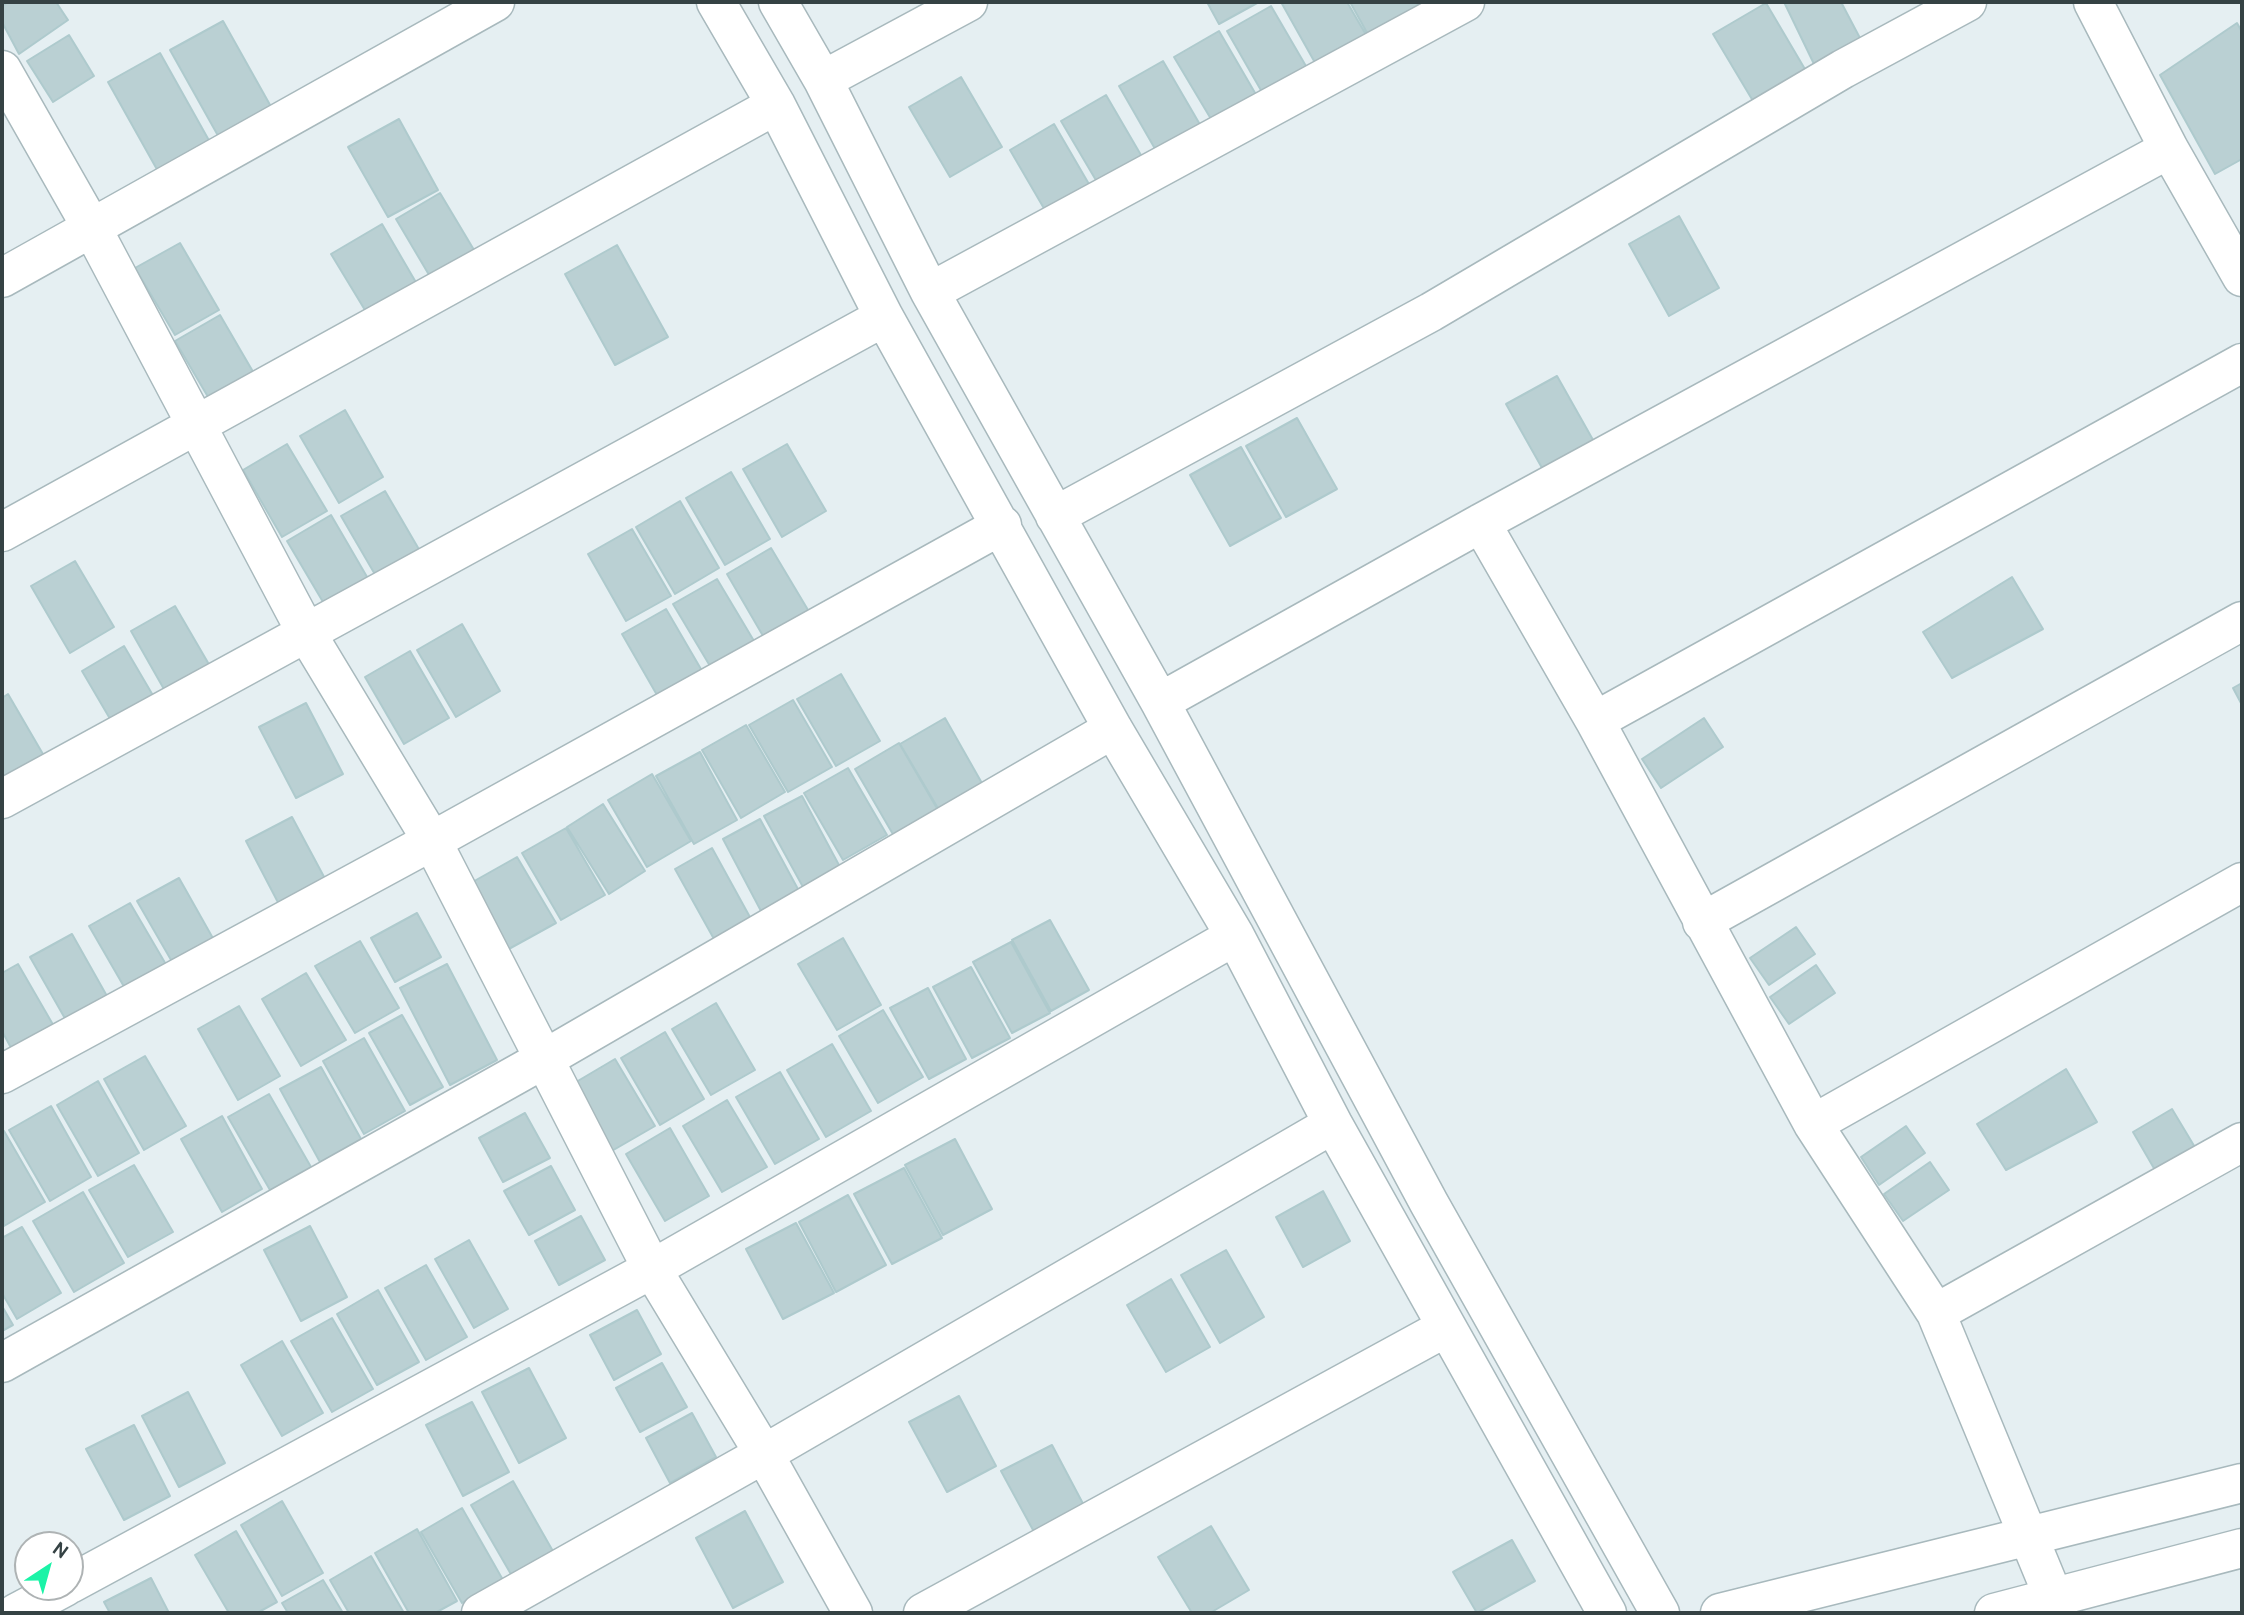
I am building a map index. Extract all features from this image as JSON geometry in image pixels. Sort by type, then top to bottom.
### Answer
[{"type":"street","points":[[2,278],[93,230],[495,2]]},
{"type":"street","points":[[716,2],[776,105],[884,317],[1113,729],[1235,936],[1333,1124],[1445,1328],[1607,1613]]},
{"type":"street","points":[[778,2],[823,80],[930,292],[1160,702],[1429,1203],[1660,1613]]},
{"type":"street","points":[[823,80],[968,2]]},
{"type":"street","points":[[930,292],[1465,2]]},
{"type":"street","points":[[1055,516],[1431,312],[1843,69],[1967,2]]},
{"type":"street","points":[[2094,2],[2169,149],[2242,277]]},
{"type":"street","points":[[2,70],[93,230],[307,634],[432,842],[546,1058],[652,1269],[764,1454],[853,1613]]},
{"type":"street","points":[[2,532],[776,105]]},
{"type":"street","points":[[1160,702],[1481,523],[2169,149]]},
{"type":"street","points":[[2,799],[884,317]]},
{"type":"street","points":[[1595,721],[2242,363]]},
{"type":"street","points":[[1481,523],[1595,721],[1813,1124],[1937,1313],[2053,1596]]},
{"type":"street","points":[[2,1074],[432,842],[1002,525]]},
{"type":"street","points":[[1702,922],[2242,621]]},
{"type":"street","points":[[2,1363],[546,1058],[1113,729]]},
{"type":"street","points":[[1147,787],[1193,764]]},
{"type":"street","points":[[1813,1124],[2242,882]]},
{"type":"street","points":[[84,1576],[652,1269],[1235,936]]},
{"type":"street","points":[[481,1613],[764,1454],[1333,1124]]},
{"type":"street","points":[[1937,1313],[2242,1142]]},
{"type":"street","points":[[923,1613],[1445,1328]]},
{"type":"street","points":[[2162,1503],[2242,1458]]},
{"type":"street","points":[[1720,1613],[2242,1483]]},
{"type":"street","points":[[1994,1613],[2242,1548]]},
{"type":"street","points":[[16,1613],[39,1601]]},
{"type":"building","points":[[8,2],[56,2],[68,20],[19,54],[2,22],[2,6]]},
{"type":"building","points":[[1207,2],[1259,2],[1219,24]]},
{"type":"building","points":[[1281,2],[1347,2],[1369,40],[1318,68]]},
{"type":"building","points":[[1350,2],[1416,2],[1421,10],[1370,38]]},
{"type":"building","points":[[1784,2],[1841,2],[1861,40],[1814,64]]},
{"type":"building","points":[[1766,3],[1809,76],[1756,106],[1713,34]]},
{"type":"building","points":[[1271,6],[1310,73],[1266,99],[1227,31]]},
{"type":"building","points":[[223,21],[274,112],[221,141],[170,50]]},
{"type":"building","points":[[2237,23],[2242,32],[2242,159],[2215,174],[2160,75]]},
{"type":"building","points":[[1219,31],[1258,98],[1214,124],[1174,57]]},
{"type":"building","points":[[69,35],[94,76],[53,102],[27,61]]},
{"type":"building","points":[[160,53],[211,144],[159,173],[108,82]]},
{"type":"building","points":[[1163,61],[1202,128],[1158,154],[1119,86]]},
{"type":"building","points":[[961,77],[1002,147],[950,177],[909,107]]},
{"type":"building","points":[[1106,95],[1145,162],[1100,187],[1061,121]]},
{"type":"building","points":[[399,119],[438,190],[388,217],[348,147]]},
{"type":"building","points":[[1054,124],[1093,191],[1049,217],[1010,150]]},
{"type":"building","points":[[440,193],[480,260],[435,285],[396,219]]},
{"type":"building","points":[[1679,216],[1719,288],[1669,316],[1629,244]]},
{"type":"building","points":[[382,224],[421,291],[371,320],[331,254]]},
{"type":"building","points":[[180,243],[219,310],[175,335],[135,268]]},
{"type":"building","points":[[617,245],[668,337],[615,365],[565,274]]},
{"type":"building","points":[[220,315],[259,382],[214,407],[175,341]]},
{"type":"building","points":[[1557,376],[1597,447],[1546,475],[1506,404]]},
{"type":"building","points":[[345,410],[383,477],[339,503],[300,436]]},
{"type":"building","points":[[1297,418],[1337,489],[1286,517],[1246,446]]},
{"type":"building","points":[[287,444],[327,511],[282,537],[243,470]]},
{"type":"building","points":[[787,444],[826,511],[782,537],[743,469]]},
{"type":"building","points":[[1241,447],[1281,518],[1230,546],[1190,475]]},
{"type":"building","points":[[731,472],[770,539],[725,565],[686,498]]},
{"type":"building","points":[[385,491],[424,558],[380,583],[341,516]]},
{"type":"building","points":[[680,501],[719,568],[675,594],[636,527]]},
{"type":"building","points":[[331,515],[370,582],[326,607],[287,541]]},
{"type":"building","points":[[632,529],[671,596],[626,621],[588,554]]},
{"type":"building","points":[[771,548],[811,615],[766,641],[727,574]]},
{"type":"building","points":[[75,561],[114,627],[70,653],[31,586]]},
{"type":"building","points":[[2012,577],[2043,629],[1952,678],[1923,632]]},
{"type":"building","points":[[717,579],[757,646],[713,671],[673,604]]},
{"type":"building","points":[[175,606],[214,673],[169,698],[131,631]]},
{"type":"building","points":[[666,609],[705,676],[661,702],[622,634]]},
{"type":"building","points":[[462,624],[500,691],[456,717],[417,650]]},
{"type":"building","points":[[124,646],[158,704],[116,729],[82,671]]},
{"type":"building","points":[[410,651],[449,718],[404,744],[365,677]]},
{"type":"building","points":[[841,674],[880,741],[836,766],[797,699]]},
{"type":"building","points":[[2242,683],[2242,705],[2233,688]]},
{"type":"building","points":[[8,694],[47,761],[2,784],[2,698]]},
{"type":"building","points":[[793,700],[832,767],[788,792],[749,725]]},
{"type":"building","points":[[306,703],[343,774],[296,798],[259,727]]},
{"type":"building","points":[[945,718],[983,785],[939,810],[900,744]]},
{"type":"building","points":[[1704,718],[1723,747],[1661,788],[1642,759]]},
{"type":"building","points":[[746,725],[785,792],[741,818],[702,750]]},
{"type":"building","points":[[899,743],[938,810],[894,836],[855,769]]},
{"type":"building","points":[[700,752],[737,820],[694,844],[656,776]]},
{"type":"building","points":[[848,768],[887,835],[843,860],[804,793]]},
{"type":"building","points":[[652,774],[691,841],[647,867],[608,800]]},
{"type":"building","points":[[802,796],[840,867],[803,887],[764,816]]},
{"type":"building","points":[[603,804],[645,871],[609,894],[567,827]]},
{"type":"building","points":[[292,817],[330,888],[283,912],[246,841]]},
{"type":"building","points":[[760,819],[799,891],[761,911],[723,839]]},
{"type":"building","points":[[566,828],[605,895],[561,920],[522,853]]},
{"type":"building","points":[[712,848],[751,919],[714,939],[675,869]]},
{"type":"building","points":[[517,857],[556,923],[507,950],[469,884]]},
{"type":"building","points":[[179,878],[219,949],[178,972],[137,901]]},
{"type":"building","points":[[130,903],[171,973],[130,997],[89,926]]},
{"type":"building","points":[[417,913],[441,957],[395,982],[371,938]]},
{"type":"building","points":[[1050,920],[1089,990],[1051,1011],[1012,940]]},
{"type":"building","points":[[1796,927],[1815,954],[1769,985],[1750,958]]},
{"type":"building","points":[[72,934],[112,1005],[71,1029],[30,957]]},
{"type":"building","points":[[843,938],[881,1005],[837,1030],[798,964]]},
{"type":"building","points":[[360,941],[399,1008],[355,1033],[315,966]]},
{"type":"building","points":[[1011,942],[1050,1013],[1012,1033],[973,962]]},
{"type":"building","points":[[18,964],[59,1035],[17,1059],[2,1031],[2,973]]},
{"type":"building","points":[[447,964],[497,1060],[450,1085],[400,988]]},
{"type":"building","points":[[1816,965],[1835,993],[1789,1024],[1770,997]]},
{"type":"building","points":[[971,967],[1010,1038],[972,1058],[933,987]]},
{"type":"building","points":[[306,973],[346,1040],[301,1066],[262,999]]},
{"type":"building","points":[[928,988],[966,1059],[929,1079],[890,1008]]},
{"type":"building","points":[[716,1003],[755,1070],[711,1095],[672,1029]]},
{"type":"building","points":[[239,1006],[280,1076],[238,1100],[198,1029]]},
{"type":"building","points":[[883,1010],[923,1077],[878,1103],[839,1036]]},
{"type":"building","points":[[402,1015],[443,1087],[410,1105],[369,1033]]},
{"type":"building","points":[[665,1032],[704,1099],[660,1125],[621,1058]]},
{"type":"building","points":[[364,1038],[405,1111],[364,1134],[323,1061]]},
{"type":"building","points":[[832,1044],[871,1111],[826,1137],[787,1070]]},
{"type":"building","points":[[145,1056],[186,1126],[144,1150],[104,1079]]},
{"type":"building","points":[[615,1059],[655,1126],[610,1152],[571,1085]]},
{"type":"building","points":[[321,1067],[361,1139],[320,1162],[280,1089]]},
{"type":"building","points":[[2066,1069],[2097,1122],[2006,1170],[1977,1124]]},
{"type":"building","points":[[780,1072],[819,1139],[775,1164],[736,1097]]},
{"type":"building","points":[[98,1081],[139,1153],[98,1176],[57,1105]]},
{"type":"building","points":[[269,1094],[311,1167],[270,1190],[228,1117]]},
{"type":"building","points":[[727,1100],[767,1167],[722,1192],[683,1126]]},
{"type":"building","points":[[51,1106],[91,1177],[50,1201],[9,1130]]},
{"type":"building","points":[[2172,1109],[2199,1154],[2159,1177],[2133,1132]]},
{"type":"building","points":[[525,1113],[550,1158],[503,1182],[479,1138]]},
{"type":"building","points":[[222,1116],[262,1189],[222,1212],[181,1139]]},
{"type":"building","points":[[1906,1126],[1925,1153],[1879,1185],[1861,1157]]},
{"type":"building","points":[[670,1128],[709,1196],[665,1221],[626,1154]]},
{"type":"building","points":[[4,1131],[45,1202],[4,1226],[2,1133]]},
{"type":"building","points":[[955,1139],[992,1209],[943,1235],[905,1165]]},
{"type":"building","points":[[1930,1162],[1949,1190],[1903,1221],[1884,1194]]},
{"type":"building","points":[[134,1165],[173,1232],[128,1257],[89,1190]]},
{"type":"building","points":[[551,1166],[575,1210],[529,1235],[504,1191]]},
{"type":"building","points":[[904,1168],[942,1238],[892,1264],[854,1194]]},
{"type":"building","points":[[1323,1191],[1350,1241],[1303,1267],[1276,1217]]},
{"type":"building","points":[[83,1192],[124,1263],[74,1292],[33,1221]]},
{"type":"building","points":[[848,1195],[886,1265],[836,1292],[799,1222]]},
{"type":"building","points":[[581,1216],[605,1260],[559,1285],[535,1241]]},
{"type":"building","points":[[796,1223],[834,1293],[783,1319],[746,1249]]},
{"type":"building","points":[[310,1226],[347,1297],[301,1321],[264,1250]]},
{"type":"building","points":[[22,1227],[61,1293],[17,1319],[2,1293],[2,1238]]},
{"type":"building","points":[[469,1240],[508,1309],[474,1328],[435,1259]]},
{"type":"building","points":[[1226,1250],[1264,1317],[1220,1343],[1181,1275]]},
{"type":"building","points":[[426,1265],[467,1337],[426,1360],[385,1288]]},
{"type":"building","points":[[1171,1279],[1210,1347],[1166,1372],[1127,1305]]},
{"type":"building","points":[[378,1290],[419,1362],[377,1385],[337,1314]]},
{"type":"building","points":[[2,1306],[13,1325],[2,1331]]},
{"type":"building","points":[[637,1310],[661,1354],[614,1380],[590,1335]]},
{"type":"building","points":[[332,1318],[373,1389],[332,1412],[291,1341]]},
{"type":"building","points":[[282,1341],[323,1413],[282,1436],[241,1365]]},
{"type":"building","points":[[662,1363],[687,1407],[640,1432],[616,1388]]},
{"type":"building","points":[[529,1368],[566,1438],[519,1463],[482,1392]]},
{"type":"building","points":[[188,1392],[225,1463],[179,1487],[142,1416]]},
{"type":"building","points":[[959,1396],[996,1466],[947,1492],[909,1422]]},
{"type":"building","points":[[472,1402],[509,1472],[463,1496],[426,1425]]},
{"type":"building","points":[[692,1413],[716,1457],[670,1483],[646,1438]]},
{"type":"building","points":[[134,1425],[170,1496],[124,1520],[86,1449]]},
{"type":"building","points":[[1052,1445],[1089,1515],[1039,1541],[1001,1471]]},
{"type":"building","points":[[513,1481],[554,1553],[512,1576],[471,1505]]},
{"type":"building","points":[[282,1501],[323,1573],[282,1596],[241,1525]]},
{"type":"building","points":[[462,1508],[503,1580],[462,1603],[421,1532]]},
{"type":"building","points":[[745,1511],[783,1582],[733,1608],[696,1538]]},
{"type":"building","points":[[1211,1526],[1249,1590],[1210,1613],[1192,1613],[1158,1557]]},
{"type":"building","points":[[417,1529],[457,1601],[435,1613],[409,1613],[375,1553]]},
{"type":"building","points":[[236,1531],[277,1602],[257,1613],[229,1613],[195,1555]]},
{"type":"building","points":[[1512,1540],[1535,1581],[1477,1613],[1453,1572]]},
{"type":"building","points":[[371,1556],[404,1613],[349,1613],[330,1580]]},
{"type":"building","points":[[151,1578],[169,1613],[110,1613],[104,1602]]},
{"type":"building","points":[[323,1580],[343,1613],[288,1613],[282,1603]]}]
